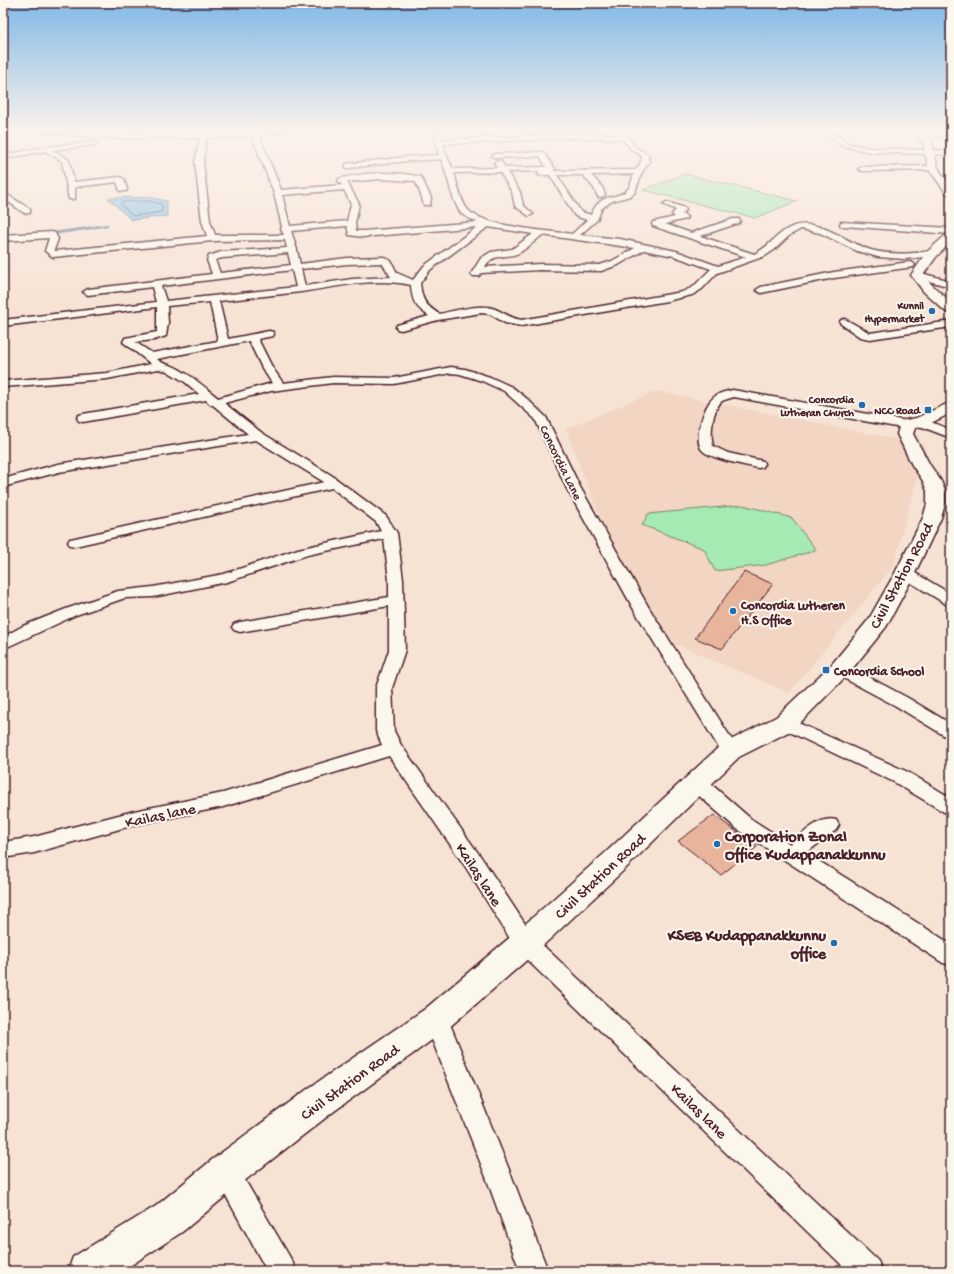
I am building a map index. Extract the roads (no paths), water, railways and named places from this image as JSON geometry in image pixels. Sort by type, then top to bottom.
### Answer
[{"type":"main road","points":[[951,236],[929,258],[917,275],[922,284],[930,293],[951,309]]},
{"type":"main road","points":[[914,424],[951,407]]},
{"type":"main road","name":"Civil Station Road","points":[[87,1271],[169,1219],[226,1172],[321,1100],[436,1019],[525,943],[615,861],[730,751],[785,723],[840,670],[878,622],[932,518],[936,504],[936,491],[932,481],[921,465],[905,434],[914,424]]},
{"type":"street","points":[[72,191],[72,197]]},
{"type":"street","points":[[202,191],[206,221],[212,238]]},
{"type":"street","points":[[296,191],[278,193],[287,233],[293,250],[301,289]]},
{"type":"street","points":[[349,191],[355,204],[351,223],[352,233],[359,234],[410,231],[486,224],[642,247],[676,254],[718,269]]},
{"type":"street","points":[[424,191],[427,198],[427,203]]},
{"type":"street","points":[[456,191],[465,212],[486,224]]},
{"type":"street","points":[[516,191],[519,206],[529,214]]},
{"type":"street","points":[[564,191],[578,214],[584,217],[594,218]]},
{"type":"street","points":[[575,236],[594,218],[598,207],[609,199],[627,194],[630,191]]},
{"type":"street","points":[[3,194],[27,211]]},
{"type":"street","points":[[667,204],[682,210],[676,214],[683,217],[656,224],[694,235],[754,257]]},
{"type":"street","points":[[694,235],[736,221]]},
{"type":"street","points":[[3,238],[52,235],[54,239],[49,251],[54,254],[212,238],[287,233],[351,223]]},
{"type":"street","points":[[437,317],[426,310],[417,299],[415,283],[427,268],[486,224]]},
{"type":"street","points":[[844,224],[951,231]]},
{"type":"street","points":[[401,327],[437,317],[489,310],[496,312],[512,323],[528,323],[667,298],[698,289],[706,276],[718,269],[768,251],[783,235],[800,227],[813,229],[861,249],[883,256],[918,256],[929,258]]},
{"type":"street","points":[[541,232],[515,251],[494,254],[484,260],[477,272],[533,268],[601,268],[614,263],[642,247]]},
{"type":"street","points":[[217,276],[211,260],[216,256],[293,250]]},
{"type":"street","points":[[761,290],[929,258]]},
{"type":"street","points":[[88,292],[347,261],[378,259],[387,261],[394,274],[405,281]]},
{"type":"street","points":[[917,275],[951,284]]},
{"type":"street","points":[[3,323],[301,289],[363,280],[379,279],[415,283]]},
{"type":"street","points":[[155,283],[162,304],[164,323],[162,334],[158,336],[128,340],[128,342],[154,362],[171,369],[178,374],[258,436],[334,484],[381,519],[390,533],[396,580],[397,650],[384,688],[385,731],[393,748]]},
{"type":"street","points":[[214,298],[224,342]]},
{"type":"street","points":[[845,322],[864,335],[870,336],[951,324]]},
{"type":"street","points":[[3,384],[107,376],[224,342],[269,334]]},
{"type":"street","points":[[252,338],[267,368],[278,382],[277,385],[271,388]]},
{"type":"street","name":"Concordia Lane","points":[[83,418],[211,399],[271,388],[333,380],[394,381],[451,370],[462,371],[486,379],[508,389],[540,417],[573,487],[640,608],[730,751]]},
{"type":"street","points":[[758,464],[724,456],[708,448],[706,441],[706,423],[711,410],[718,399],[733,394],[914,424],[951,434]]},
{"type":"street","points":[[3,483],[58,468],[258,436]]},
{"type":"street","points":[[75,542],[334,484]]},
{"type":"street","points":[[3,644],[29,630],[71,612],[124,594],[153,592],[227,578],[303,552],[390,533]]},
{"type":"street","points":[[904,573],[951,600]]},
{"type":"street","points":[[240,627],[396,600]]},
{"type":"street","points":[[840,670],[902,702],[951,732]]},
{"type":"street","points":[[785,723],[901,777],[951,807]]},
{"type":"street","name":"Kailas lane","points":[[3,850],[34,845],[134,818],[223,800],[393,748],[474,863],[525,943],[868,1271]]},
{"type":"street","points":[[696,782],[744,824],[951,956]]},
{"type":"street","points":[[791,854],[829,824]]},
{"type":"street","points":[[436,1019],[499,1177],[534,1271]]},
{"type":"street","points":[[226,1172],[282,1271]]},
{"type":"water","points":[[148,197],[167,201],[167,216],[131,220],[108,198]]},
{"type":"waterway","points":[[88,228],[107,225]]},
{"type":"waterway","points":[[56,233],[88,228]]},
{"type":"waterway","points":[[84,229],[88,228]]},
{"type":"place","name":"Kunnil Hypermarket","points":[[932,311]]},
{"type":"place","name":"Concordia Lutheran Church","points":[[862,405]]},
{"type":"place","name":"NCC Road","points":[[928,410]]},
{"type":"place","name":"Concordia Lutheren H.S Office","points":[[733,611]]},
{"type":"place","name":"Concordia School","points":[[826,670]]},
{"type":"place","name":"Corporation Zonal Office Kudappanakkunnu","points":[[717,844]]},
{"type":"place","name":"KSEB Kudappanakkunnu office","points":[[834,943]]}]
